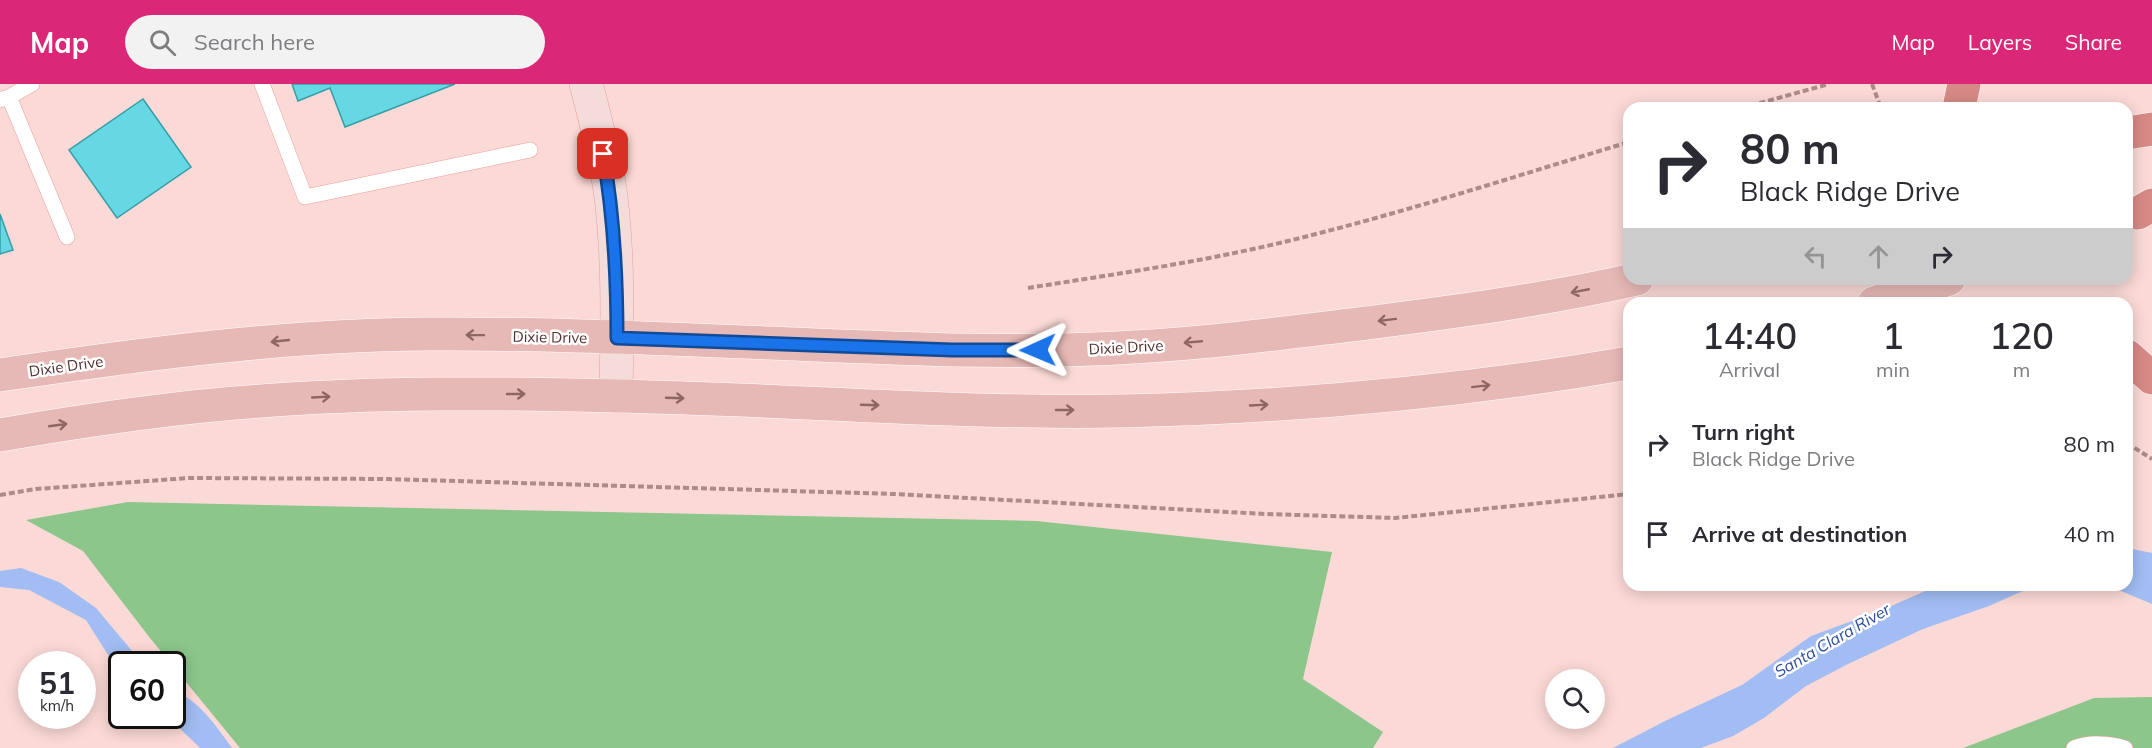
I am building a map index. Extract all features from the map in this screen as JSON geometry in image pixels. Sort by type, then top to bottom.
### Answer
[{"type":"highway","points":[[1960,102],[1964,84]]},
{"type":"highway","points":[[2133,131],[2152,129]]},
{"type":"highway","points":[[2133,361],[2152,378]]},
{"type":"main road","points":[[586,84],[599,132],[610,196],[616,263],[616,396]]},
{"type":"main road","points":[[2133,129],[2152,121]]},
{"type":"main road","name":"Dixie Drive","points":[[0,375],[109,359],[290,340],[429,334],[1003,351],[1133,347],[1269,335],[1461,311],[1519,303],[1623,282]]},
{"type":"main road","points":[[1893,297],[1930,285]]},
{"type":"main road","points":[[0,435],[156,411],[262,400],[358,395],[616,396],[969,409],[1132,410],[1276,405],[1504,384],[1623,364]]},
{"type":"lane","points":[[32,84],[4,98],[67,237]]},
{"type":"lane","points":[[262,84],[305,197],[530,150]]},
{"type":"lane","points":[[2074,748],[2082,745],[2125,748]]},
{"type":"path","points":[[1764,102],[1829,84]]},
{"type":"path","points":[[1872,84],[1879,102]]},
{"type":"path","points":[[1028,288],[1181,263],[1285,242],[1363,222],[1623,144]]},
{"type":"path","points":[[2133,447],[2152,459]]},
{"type":"path","points":[[0,495],[36,489],[189,478],[387,479],[894,494],[1266,514],[1395,518],[1623,495]]},
{"type":"green space","points":[[128,502],[1036,521],[1332,552],[1303,679],[1383,732],[1373,748],[240,748],[186,682],[186,651],[161,651],[83,551],[26,520]]},
{"type":"green space","points":[[2152,697],[2152,748],[1963,748],[2094,698]]},
{"type":"water","points":[[2133,549],[2152,553],[2152,604],[2121,591],[2133,591]]},
{"type":"water","points":[[21,568],[59,582],[96,608],[132,651],[108,651],[108,655],[86,620],[29,590],[0,587],[0,571]]},
{"type":"water","name":"Santa Clara River","points":[[1925,591],[2023,591],[1989,606],[1923,629],[1848,664],[1806,686],[1764,718],[1733,736],[1701,748],[1613,748],[1742,685],[1811,636],[1882,610]]},
{"type":"water","points":[[186,697],[199,707],[232,748],[200,748],[180,729],[186,729]]},
{"type":"building","points":[[292,84],[455,84],[345,127],[330,88],[298,101]]},
{"type":"building","points":[[143,99],[191,167],[117,218],[69,150]]},
{"type":"building","points":[[0,214],[13,250],[0,254]]},
{"type":"route","points":[[603,154],[610,196],[616,263],[617,338],[952,350],[1038,350]]}]
